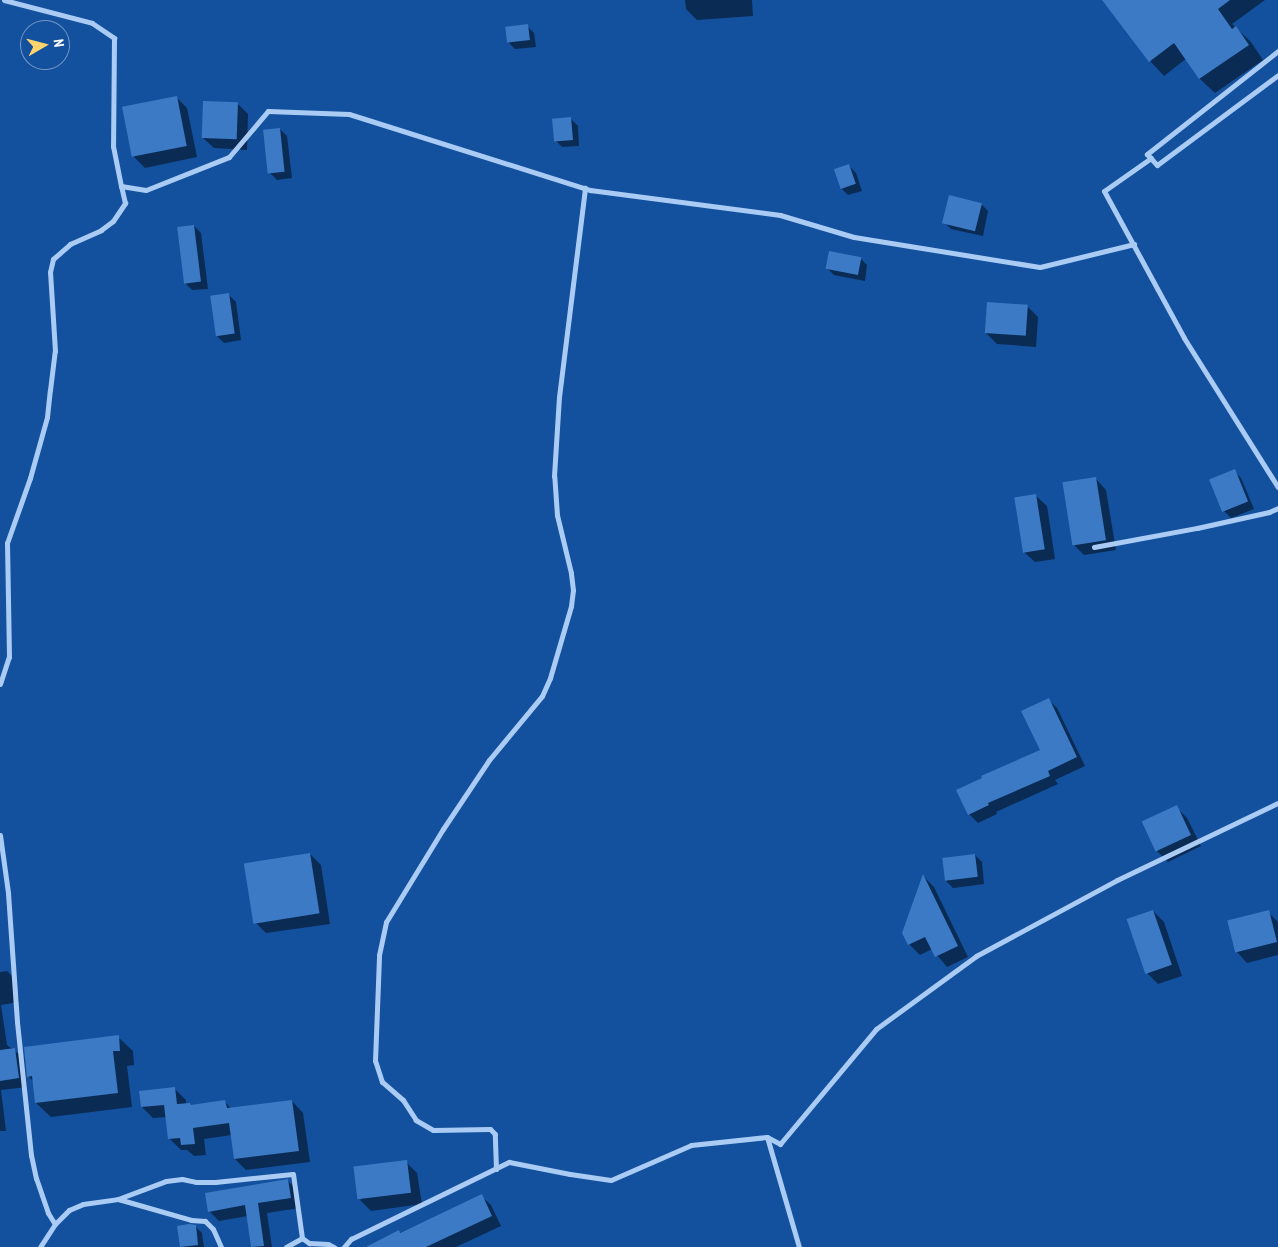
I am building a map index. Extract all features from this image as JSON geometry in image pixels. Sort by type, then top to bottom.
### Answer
[{"type":"street","points":[[0,684],[9,658],[7,542],[30,478],[47,416],[55,351],[50,272],[53,260],[70,244],[101,230],[113,221],[125,204],[112,146],[114,38],[92,23],[4,0]]},
{"type":"street","points":[[1278,51],[1177,128],[1147,154],[1157,165],[1278,75]]},
{"type":"street","points":[[121,186],[146,190],[229,157],[268,112],[349,114],[585,188],[780,215],[854,237],[1040,267],[1134,244]]},
{"type":"street","points":[[1151,158],[1104,191],[1184,338],[1278,487]]},
{"type":"street","points":[[496,1169],[494,1134],[490,1129],[433,1130],[416,1120],[403,1100],[382,1082],[375,1061],[379,954],[386,922],[442,829],[489,760],[542,696],[550,678],[570,606],[572,582],[557,515],[554,476],[559,397],[585,188]]},
{"type":"street","points":[[1094,547],[1215,524],[1269,512],[1278,508]]},
{"type":"street","points":[[344,1247],[351,1240],[509,1162],[611,1180],[691,1145],[767,1137],[780,1144],[876,1029],[976,956],[1117,880],[1278,803]]},
{"type":"street","points":[[0,835],[8,893],[16,1022],[31,1155],[48,1213],[55,1224]]},
{"type":"street","points":[[767,1137],[799,1247]]},
{"type":"street","points":[[40,1247],[55,1224],[69,1210],[83,1204],[118,1198],[174,1180],[214,1182],[292,1174],[302,1238],[309,1243],[328,1244],[334,1247]]},
{"type":"street","points":[[118,1198],[190,1220],[205,1222],[213,1229],[221,1247]]},
{"type":"street","points":[[286,1247],[302,1238]]},
{"type":"building","points":[[1102,0],[1230,0],[1218,9],[1232,29],[1236,26],[1249,45],[1199,79],[1174,43],[1149,62]]},
{"type":"building","points":[[528,24],[530,40],[507,43],[505,27]]},
{"type":"building","points":[[177,96],[187,146],[132,157],[122,107]]},
{"type":"building","points":[[203,101],[238,102],[237,139],[202,138]]},
{"type":"building","points":[[571,117],[573,140],[554,142],[552,119]]},
{"type":"building","points":[[280,128],[285,172],[268,174],[263,130]]},
{"type":"building","points":[[849,164],[856,184],[841,189],[834,169]]},
{"type":"building","points":[[949,195],[982,203],[975,231],[942,223]]},
{"type":"building","points":[[194,225],[201,282],[184,284],[177,227]]},
{"type":"building","points":[[829,251],[861,257],[858,275],[826,269]]},
{"type":"building","points":[[229,293],[235,334],[216,336],[210,296]]},
{"type":"building","points":[[987,302],[1028,305],[1026,336],[985,333]]},
{"type":"building","points":[[1235,469],[1248,501],[1222,512],[1209,479]]},
{"type":"building","points":[[1096,477],[1106,540],[1072,546],[1062,482]]},
{"type":"building","points":[[1036,494],[1045,549],[1023,553],[1014,497]]},
{"type":"building","points":[[1049,698],[1077,757],[1048,771],[1050,776],[988,803],[989,805],[968,815],[956,790],[982,778],[981,776],[1040,750],[1021,711]]},
{"type":"building","points":[[1177,805],[1191,835],[1156,851],[1142,821]]},
{"type":"building","points":[[310,853],[320,913],[253,924],[244,863]]},
{"type":"building","points":[[975,854],[978,877],[945,881],[942,858]]},
{"type":"building","points":[[923,874],[958,946],[935,957],[925,937],[908,945],[902,933]]},
{"type":"building","points":[[1153,910],[1172,965],[1145,974],[1127,919]]},
{"type":"building","points":[[1269,910],[1277,942],[1235,952],[1227,920]]},
{"type":"building","points":[[119,1035],[120,1051],[113,1051],[118,1093],[35,1103],[32,1076],[27,1077],[24,1047]]},
{"type":"building","points":[[15,1048],[19,1078],[0,1081],[0,1050]]},
{"type":"building","points":[[175,1087],[177,1104],[190,1103],[191,1105],[225,1100],[227,1108],[292,1100],[299,1151],[234,1159],[229,1123],[193,1128],[195,1144],[181,1145],[180,1138],[168,1139],[164,1105],[141,1107],[139,1091]]},
{"type":"building","points":[[407,1160],[411,1193],[357,1199],[353,1167]]},
{"type":"building","points":[[288,1179],[291,1198],[258,1203],[264,1246],[251,1247],[245,1205],[208,1212],[205,1193]]},
{"type":"building","points":[[482,1194],[492,1216],[426,1247],[366,1247],[399,1230],[400,1233]]},
{"type":"building","points":[[196,1225],[198,1245],[180,1247],[177,1226]]}]
